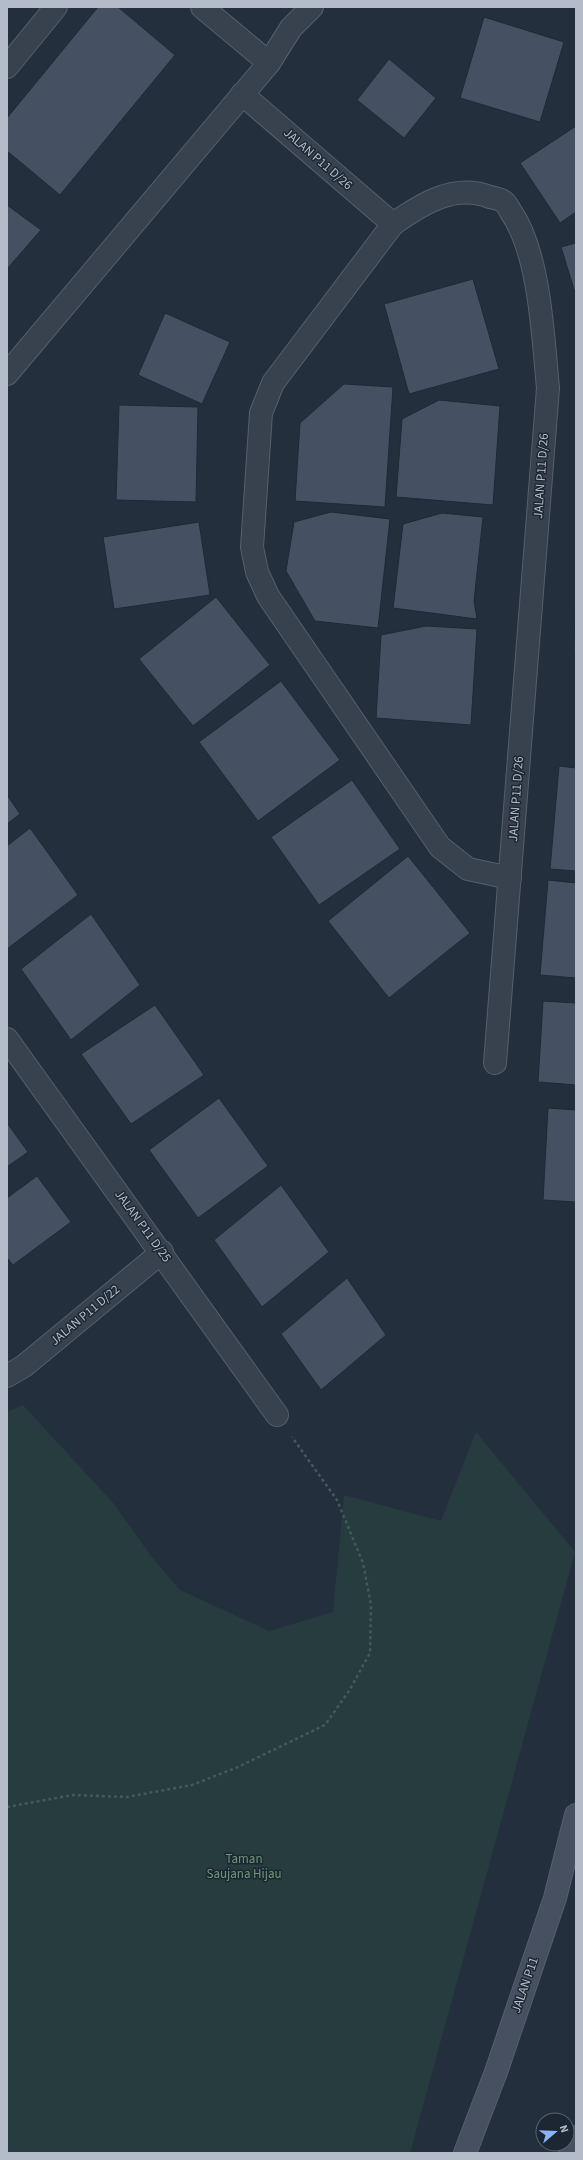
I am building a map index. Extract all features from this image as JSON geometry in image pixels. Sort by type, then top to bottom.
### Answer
[{"type":"main road","name":"JALAN P11","points":[[466,2153],[496,2072],[555,1898],[576,1815]]},
{"type":"main road","points":[[570,2153],[576,2137]]},
{"type":"street","points":[[7,67],[56,7]]},
{"type":"street","points":[[202,7],[269,63]]},
{"type":"street","points":[[7,374],[269,63],[291,28],[312,7]]},
{"type":"street","name":"JALAN P11 D/26","points":[[242,94],[393,224]]},
{"type":"street","name":"JALAN P11 D/26","points":[[495,1063],[510,878],[548,388],[541,314],[528,243],[518,222],[504,202],[484,194],[465,191],[440,196],[419,206],[393,224],[273,383],[261,413],[252,547],[256,566],[268,596],[440,846],[468,869],[510,878]]},
{"type":"street","name":"JALAN P11 D/25","points":[[7,1039],[162,1252],[277,1415]]},
{"type":"street","name":"JALAN P11 D/22","points":[[7,1376],[24,1366],[162,1252]]},
{"type":"path","points":[[7,1807],[73,1795],[127,1797],[192,1785],[238,1767],[325,1725],[349,1691],[370,1654],[371,1605],[362,1563],[337,1500],[277,1415]]},
{"type":"green space","name":"Taman Saujana Hijau","points":[[23,1405],[114,1504],[151,1556],[180,1590],[269,1631],[333,1612],[344,1495],[441,1521],[476,1432],[575,1552],[410,2153],[7,2153],[7,1412]]},
{"type":"building","points":[[98,7],[118,7],[175,55],[60,195],[7,151],[7,118]]},
{"type":"building","points":[[484,17],[564,42],[540,122],[460,98]]},
{"type":"building","points":[[389,59],[436,98],[404,138],[357,100]]},
{"type":"building","points":[[576,126],[576,212],[560,223],[520,163]]},
{"type":"building","points":[[7,205],[41,230],[7,269]]},
{"type":"building","points":[[576,243],[576,296],[561,247]]},
{"type":"building","points":[[473,279],[499,369],[409,394],[384,304]]},
{"type":"building","points":[[165,313],[230,342],[202,404],[138,375]]},
{"type":"building","points":[[344,384],[393,387],[385,507],[295,501],[300,423]]},
{"type":"building","points":[[439,400],[500,406],[493,505],[396,497],[402,419]]},
{"type":"building","points":[[119,405],[198,407],[196,502],[116,500]]},
{"type":"building","points":[[331,512],[390,519],[378,628],[315,621],[286,571],[294,522]]},
{"type":"building","points":[[442,513],[483,517],[474,601],[477,619],[393,608],[403,524]]},
{"type":"building","points":[[199,522],[210,595],[114,609],[103,537]]},
{"type":"building","points":[[576,572],[576,651],[574,651]]},
{"type":"building","points":[[216,597],[270,665],[193,726],[139,659]]},
{"type":"building","points":[[426,626],[477,629],[471,725],[376,718],[381,635]]},
{"type":"building","points":[[281,681],[340,760],[258,821],[199,742]]},
{"type":"building","points":[[559,766],[576,768],[576,871],[550,869]]},
{"type":"building","points":[[352,780],[400,849],[319,905],[271,837]]},
{"type":"building","points":[[7,795],[20,814],[7,824]]},
{"type":"building","points":[[30,828],[78,895],[7,949],[7,846]]},
{"type":"building","points":[[408,856],[470,933],[389,998],[328,921]]},
{"type":"building","points":[[548,880],[576,883],[576,978],[540,975]]},
{"type":"building","points":[[91,914],[140,985],[71,1040],[21,969]]},
{"type":"building","points":[[543,1001],[576,1003],[576,1085],[538,1082]]},
{"type":"building","points":[[155,1005],[204,1075],[131,1124],[81,1054]]},
{"type":"building","points":[[219,1098],[268,1166],[198,1218],[149,1150]]},
{"type":"building","points":[[548,1108],[576,1110],[576,1202],[543,1200]]},
{"type":"building","points":[[7,1123],[28,1152],[7,1167]]},
{"type":"building","points":[[37,1176],[71,1222],[13,1265],[7,1258],[7,1198]]},
{"type":"building","points":[[281,1185],[329,1252],[262,1307],[214,1240]]},
{"type":"building","points":[[347,1278],[386,1335],[321,1390],[281,1334]]}]
